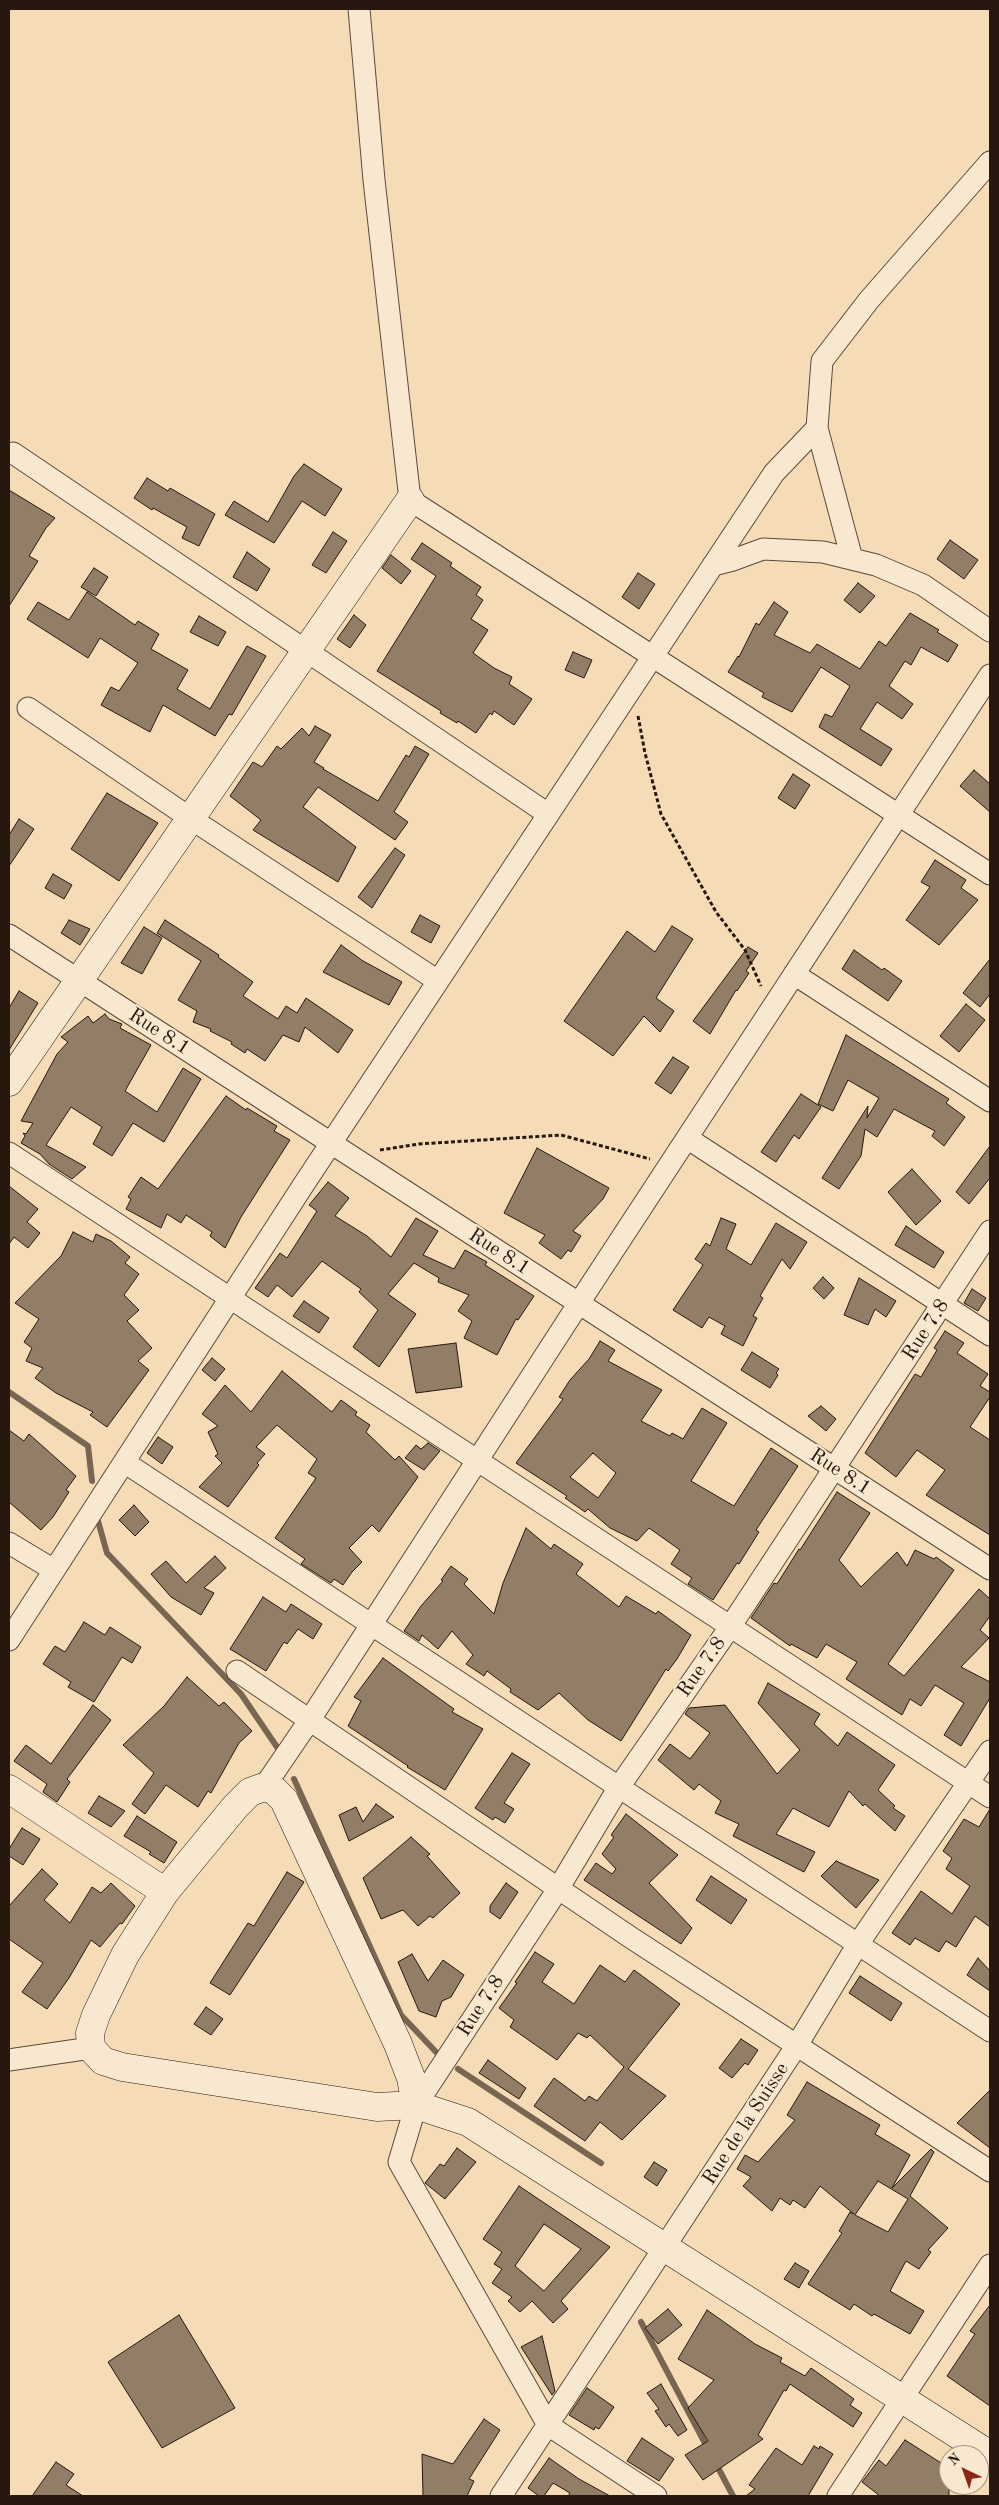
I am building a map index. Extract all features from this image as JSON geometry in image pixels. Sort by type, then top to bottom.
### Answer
[{"type":"street","points":[[9,1082],[410,500],[374,180],[359,9]]},
{"type":"street","points":[[852,559],[816,428],[822,361],[869,300],[990,162]]},
{"type":"street","points":[[9,1640],[331,1143],[774,473],[816,428]]},
{"type":"street","points":[[12,453],[548,814]]},
{"type":"street","points":[[410,500],[990,874]]},
{"type":"street","points":[[713,565],[763,549],[823,552],[876,565],[924,585],[990,631]]},
{"type":"street","points":[[990,675],[579,1303],[309,1721],[264,1787],[250,1792],[235,1807],[165,1892],[138,1931],[110,1984],[90,2033],[91,2048],[103,2060],[122,2067],[377,2107],[416,2105],[468,2122],[990,2455]]},
{"type":"street","points":[[28,708],[190,818],[438,981]]},
{"type":"street","name":"Rue 8.1","points":[[9,935],[990,1569]]},
{"type":"street","points":[[794,974],[990,1101]]},
{"type":"street","points":[[687,1138],[990,1335]]},
{"type":"street","points":[[9,1153],[990,1797]]},
{"type":"street","name":"Rue 7.8","points":[[548,2425],[399,2162],[416,2105],[558,1889],[619,1787],[730,1627],[990,1231]]},
{"type":"street","points":[[124,1462],[990,2031]]},
{"type":"street","points":[[9,1543],[54,1570]]},
{"type":"street","points":[[237,1671],[558,1889],[990,2171]]},
{"type":"street","name":"Rue de la Suisse","points":[[501,2496],[797,2046],[858,1944],[990,1751]]},
{"type":"street","points":[[264,1787],[274,1790],[284,1800],[398,2044],[411,2078],[416,2105]]},
{"type":"street","points":[[9,1789],[165,1892]]},
{"type":"street","points":[[9,2060],[91,2048]]},
{"type":"street","points":[[838,2496],[990,2264]]},
{"type":"street","points":[[548,2425],[656,2496]]},
{"type":"path","points":[[633,686],[645,753],[661,814],[716,912],[744,950],[762,986],[760,994]]},
{"type":"path","points":[[350,1156],[419,1144],[561,1135],[670,1164]]},
{"type":"building","points":[[304,464],[342,489],[325,516],[302,501],[274,543],[225,515],[234,501],[268,522],[294,476]]},
{"type":"building","points":[[147,478],[168,491],[170,488],[215,514],[199,546],[182,538],[187,527],[153,508],[152,510],[134,498]]},
{"type":"building","points":[[9,490],[55,518],[46,528],[29,556],[38,561],[9,606]]},
{"type":"building","points":[[333,532],[347,541],[326,573],[312,565]]},
{"type":"building","points":[[950,540],[978,560],[964,579],[937,559]]},
{"type":"building","points":[[422,543],[452,563],[450,566],[481,587],[476,595],[483,600],[471,619],[488,630],[473,653],[494,668],[512,677],[509,684],[532,699],[514,725],[494,711],[492,715],[490,713],[476,733],[458,721],[457,723],[440,713],[441,711],[377,671],[436,576],[411,559]]},
{"type":"building","points":[[247,552],[270,569],[257,591],[233,577]]},
{"type":"building","points":[[391,555],[411,571],[401,584],[382,568]]},
{"type":"building","points":[[94,568],[108,577],[96,596],[81,587]]},
{"type":"building","points":[[638,573],[655,584],[639,609],[622,597]]},
{"type":"building","points":[[858,583],[875,596],[860,613],[844,600]]},
{"type":"building","points":[[87,592],[135,625],[138,621],[159,634],[151,649],[188,670],[177,689],[210,709],[247,646],[266,656],[232,715],[229,714],[215,736],[163,705],[150,732],[101,705],[111,687],[119,691],[138,663],[100,638],[88,658],[27,619],[38,602],[69,620]]},
{"type":"building","points":[[774,602],[788,612],[774,635],[810,653],[817,644],[860,669],[879,641],[886,646],[910,613],[939,630],[937,632],[958,645],[948,662],[921,647],[911,665],[905,661],[889,686],[913,704],[902,719],[877,702],[860,729],[892,749],[881,766],[819,727],[825,714],[832,717],[850,686],[821,667],[792,712],[762,697],[764,693],[728,672],[739,657],[756,623],[759,625]]},
{"type":"building","points":[[354,615],[366,625],[350,648],[337,639]]},
{"type":"building","points":[[199,616],[226,632],[218,646],[190,632]]},
{"type":"building","points":[[573,652],[592,660],[584,678],[565,670]]},
{"type":"building","points":[[315,726],[331,735],[314,762],[378,801],[406,755],[409,757],[415,746],[429,754],[394,812],[408,822],[395,840],[318,787],[303,807],[356,847],[338,882],[253,830],[261,820],[230,796],[253,762],[262,767],[277,746],[281,749],[302,728],[309,736]]},
{"type":"building","points":[[974,770],[990,784],[990,812],[960,786]]},
{"type":"building","points":[[793,774],[810,785],[795,809],[778,798]]},
{"type":"building","points":[[107,793],[158,823],[119,881],[71,849]]},
{"type":"building","points":[[19,819],[34,829],[9,866],[9,835]]},
{"type":"building","points":[[395,848],[405,855],[372,908],[358,897]]},
{"type":"building","points":[[935,860],[966,880],[961,888],[978,900],[939,945],[906,920],[930,887],[921,882]]},
{"type":"building","points":[[53,874],[72,885],[64,899],[45,888]]},
{"type":"building","points":[[420,915],[440,926],[431,943],[411,932]]},
{"type":"building","points":[[69,920],[90,929],[80,945],[61,933]]},
{"type":"building","points":[[165,920],[219,955],[218,957],[253,982],[243,996],[278,1019],[286,1006],[297,1013],[306,998],[353,1030],[338,1053],[305,1027],[299,1042],[283,1035],[265,1061],[247,1049],[245,1053],[231,1044],[232,1042],[210,1031],[211,1029],[193,1022],[197,1011],[178,1000],[201,961],[157,933]]},
{"type":"building","points":[[672,926],[693,939],[656,998],[674,1011],[660,1032],[644,1016],[613,1056],[564,1021],[627,931],[655,952]]},
{"type":"building","points":[[144,927],[162,938],[142,974],[121,963]]},
{"type":"building","points":[[341,945],[363,961],[402,982],[389,1005],[323,972]]},
{"type":"building","points":[[748,947],[758,953],[746,971],[749,973],[736,990],[710,1034],[693,1021]]},
{"type":"building","points":[[854,950],[882,970],[884,968],[902,981],[888,1001],[842,969]]},
{"type":"building","points":[[990,959],[990,994],[980,1007],[963,993]]},
{"type":"building","points":[[19,991],[38,1003],[9,1050],[9,1008]]},
{"type":"building","points":[[966,1004],[985,1020],[959,1052],[940,1036]]},
{"type":"building","points":[[105,1014],[109,1019],[122,1024],[120,1028],[151,1045],[125,1091],[157,1112],[183,1068],[201,1079],[164,1142],[133,1123],[112,1156],[93,1144],[102,1127],[71,1107],[46,1145],[86,1167],[72,1179],[49,1164],[40,1154],[21,1143],[25,1136],[23,1133],[26,1134],[33,1123],[21,1121],[57,1054],[68,1042],[61,1037],[88,1016],[93,1023]]},
{"type":"building","points":[[846,1035],[949,1099],[946,1103],[965,1117],[944,1146],[932,1136],[935,1131],[894,1109],[877,1137],[865,1129],[861,1156],[839,1189],[822,1178],[868,1106],[867,1118],[879,1098],[848,1080],[833,1111],[818,1104]]},
{"type":"building","points":[[673,1057],[689,1067],[671,1094],[655,1083]]},
{"type":"building","points":[[801,1094],[821,1107],[799,1139],[794,1135],[776,1162],[761,1152]]},
{"type":"building","points":[[226,1096],[246,1110],[247,1108],[277,1126],[274,1131],[290,1140],[241,1217],[225,1248],[210,1236],[212,1232],[186,1215],[181,1223],[167,1214],[161,1228],[126,1209],[131,1199],[128,1197],[141,1177],[158,1189]]},
{"type":"building","points":[[990,1146],[990,1178],[969,1204],[956,1192]]},
{"type":"building","points":[[537,1148],[609,1188],[603,1199],[573,1231],[581,1236],[571,1252],[568,1250],[561,1259],[539,1243],[545,1235],[504,1213]]},
{"type":"building","points":[[912,1169],[941,1201],[916,1225],[888,1192]]},
{"type":"building","points":[[328,1182],[349,1198],[335,1216],[367,1236],[391,1257],[416,1218],[438,1231],[423,1255],[454,1269],[465,1250],[487,1262],[485,1265],[534,1296],[518,1320],[516,1319],[497,1355],[464,1338],[472,1321],[458,1311],[469,1295],[438,1282],[439,1278],[414,1263],[388,1294],[416,1314],[379,1367],[353,1347],[378,1310],[359,1292],[361,1289],[322,1261],[292,1297],[277,1285],[268,1297],[255,1288],[280,1253],[287,1258],[317,1211],[309,1205]]},
{"type":"building","points":[[9,1186],[38,1209],[27,1222],[40,1233],[28,1248],[14,1237],[9,1244]]},
{"type":"building","points":[[721,1218],[736,1224],[726,1249],[751,1265],[776,1223],[807,1242],[790,1269],[782,1259],[760,1296],[763,1298],[753,1316],[757,1318],[743,1346],[721,1334],[725,1326],[709,1317],[702,1328],[673,1310],[703,1265],[695,1259],[706,1243],[710,1246]]},
{"type":"building","points":[[906,1226],[944,1252],[934,1268],[895,1245]]},
{"type":"building","points":[[73,1232],[93,1242],[96,1234],[111,1241],[130,1257],[125,1263],[139,1274],[124,1295],[139,1310],[127,1321],[152,1348],[138,1361],[149,1370],[107,1427],[90,1415],[93,1412],[56,1393],[35,1378],[43,1368],[26,1361],[32,1348],[24,1342],[39,1319],[15,1303],[61,1256]]},
{"type":"building","points":[[823,1277],[834,1288],[824,1299],[813,1288]]},
{"type":"building","points":[[859,1278],[896,1301],[886,1317],[875,1309],[868,1325],[844,1315]]},
{"type":"building","points":[[972,1289],[986,1298],[978,1311],[964,1303]]},
{"type":"building","points":[[304,1301],[329,1318],[319,1333],[293,1316]]},
{"type":"building","points":[[945,1331],[964,1343],[957,1353],[988,1374],[980,1386],[990,1392],[990,1397],[970,1427],[990,1440],[990,1535],[926,1495],[945,1470],[917,1450],[896,1477],[865,1453],[915,1374],[921,1377],[937,1350],[934,1348]]},
{"type":"building","points":[[600,1341],[615,1350],[608,1361],[662,1390],[641,1421],[670,1436],[672,1433],[683,1439],[702,1408],[727,1423],[691,1481],[734,1506],[771,1448],[798,1466],[756,1530],[759,1532],[739,1564],[737,1563],[713,1600],[688,1584],[692,1578],[671,1564],[680,1550],[649,1528],[637,1541],[610,1528],[588,1509],[585,1512],[565,1498],[567,1496],[516,1463],[563,1399],[559,1397],[570,1380],[589,1359]],"holes":[[[593,1453],[616,1473],[598,1498],[570,1477]]]},
{"type":"building","points":[[456,1343],[462,1387],[416,1393],[408,1349]]},
{"type":"building","points":[[752,1352],[779,1369],[776,1373],[778,1375],[770,1388],[741,1370]]},
{"type":"building","points":[[212,1358],[225,1369],[215,1381],[202,1370]]},
{"type":"building","points":[[282,1371],[332,1412],[341,1400],[357,1412],[355,1415],[370,1425],[366,1432],[395,1460],[399,1456],[418,1477],[379,1532],[372,1525],[349,1548],[362,1562],[343,1585],[334,1579],[331,1583],[301,1564],[305,1559],[275,1538],[316,1478],[308,1473],[317,1459],[277,1425],[256,1447],[265,1454],[228,1507],[199,1487],[222,1463],[215,1456],[218,1454],[208,1432],[218,1426],[202,1414],[225,1385],[251,1412]]},
{"type":"building","points":[[821,1406],[836,1419],[826,1431],[808,1416]]},
{"type":"building","points":[[9,1430],[24,1441],[29,1434],[76,1476],[66,1490],[69,1492],[53,1517],[41,1530],[9,1502]]},
{"type":"building","points":[[158,1437],[173,1447],[162,1464],[147,1453]]},
{"type":"building","points":[[428,1443],[440,1451],[424,1470],[405,1458],[416,1445],[421,1449]]},
{"type":"building","points":[[837,1492],[870,1513],[839,1560],[861,1587],[897,1552],[907,1566],[915,1550],[934,1559],[936,1557],[954,1570],[888,1664],[904,1676],[979,1589],[990,1599],[990,1616],[980,1630],[989,1638],[961,1667],[990,1682],[990,1698],[961,1746],[944,1735],[964,1703],[935,1685],[921,1706],[910,1699],[902,1715],[846,1679],[857,1662],[826,1644],[817,1658],[791,1644],[790,1646],[751,1618],[774,1583],[777,1584]]},
{"type":"building","points":[[134,1505],[149,1522],[135,1536],[119,1520]]},
{"type":"building","points":[[526,1528],[551,1549],[554,1544],[583,1564],[576,1574],[619,1607],[626,1596],[656,1614],[658,1611],[691,1635],[677,1659],[668,1671],[666,1669],[621,1741],[588,1720],[559,1693],[538,1710],[510,1692],[511,1689],[487,1671],[484,1676],[466,1664],[473,1655],[452,1631],[438,1649],[422,1635],[419,1641],[404,1631],[421,1606],[443,1581],[441,1580],[451,1566],[468,1579],[464,1584],[494,1614],[503,1583]]},
{"type":"building","points":[[215,1556],[226,1568],[204,1588],[214,1593],[201,1615],[171,1597],[151,1574],[166,1561],[186,1583]]},
{"type":"building","points":[[263,1597],[286,1612],[291,1604],[322,1624],[313,1639],[298,1629],[287,1644],[284,1642],[266,1671],[230,1649]]},
{"type":"building","points":[[84,1622],[105,1635],[110,1627],[141,1647],[132,1663],[122,1657],[94,1702],[68,1687],[71,1682],[43,1664],[55,1646],[65,1652]]},
{"type":"building","points":[[383,1658],[454,1709],[452,1712],[483,1729],[445,1790],[407,1767],[348,1726],[361,1701],[354,1697]]},
{"type":"building","points":[[187,1677],[219,1706],[224,1702],[252,1731],[239,1743],[211,1793],[208,1791],[198,1807],[166,1785],[145,1814],[132,1804],[154,1773],[123,1745],[164,1706]]},
{"type":"building","points":[[768,1683],[820,1714],[814,1724],[838,1746],[847,1732],[895,1765],[878,1790],[895,1806],[893,1808],[905,1816],[895,1831],[865,1804],[863,1806],[849,1791],[829,1827],[793,1808],[776,1834],[815,1852],[804,1872],[733,1836],[739,1824],[715,1813],[721,1801],[699,1784],[694,1790],[658,1760],[670,1744],[690,1759],[710,1733],[685,1714],[689,1708],[725,1705],[777,1774],[800,1750],[758,1703]]},
{"type":"building","points":[[93,1705],[111,1720],[67,1779],[70,1782],[57,1802],[43,1792],[47,1784],[14,1761],[26,1745],[51,1764]]},
{"type":"building","points":[[512,1753],[530,1764],[504,1803],[514,1809],[505,1823],[495,1817],[493,1820],[475,1808]]},
{"type":"building","points":[[99,1796],[125,1811],[111,1827],[88,1813]]},
{"type":"building","points":[[376,1804],[394,1817],[349,1841],[339,1815],[356,1807],[363,1822]]},
{"type":"building","points":[[990,1809],[990,1927],[975,1916],[956,1947],[946,1941],[939,1952],[915,1938],[910,1945],[892,1933],[921,1891],[952,1914],[970,1886],[946,1869],[952,1858],[943,1851],[964,1819],[979,1827]]},
{"type":"building","points":[[626,1814],[678,1855],[649,1883],[692,1928],[681,1944],[584,1880],[596,1863],[612,1874],[616,1869],[602,1854],[614,1837],[611,1835]]},
{"type":"building","points":[[137,1816],[177,1842],[164,1863],[149,1854],[151,1852],[124,1836]]},
{"type":"building","points":[[22,1828],[40,1839],[23,1865],[9,1856],[9,1849]]},
{"type":"building","points":[[411,1837],[430,1854],[427,1856],[460,1893],[433,1918],[430,1916],[418,1926],[403,1910],[381,1919],[363,1878]]},
{"type":"building","points":[[836,1861],[879,1880],[856,1908],[821,1876]]},
{"type":"building","points":[[42,1869],[58,1884],[44,1900],[70,1923],[92,1887],[101,1893],[111,1883],[135,1906],[122,1924],[120,1923],[100,1947],[91,1940],[69,1978],[47,2009],[22,1992],[43,1963],[9,1939],[9,1906]]},
{"type":"building","points":[[287,1872],[304,1882],[230,1995],[210,1983],[248,1923],[254,1926]]},
{"type":"building","points":[[711,1876],[747,1900],[731,1924],[696,1900]]},
{"type":"building","points":[[506,1883],[518,1892],[500,1919],[490,1912],[490,1906]]},
{"type":"building","points":[[535,1952],[554,1964],[542,1982],[574,2004],[600,1965],[625,1982],[634,1970],[680,2004],[628,2069],[666,2096],[622,2140],[600,2122],[585,2141],[534,2106],[554,2078],[585,2101],[589,2096],[597,2101],[624,2067],[590,2035],[587,2038],[578,2033],[557,2060],[510,2027],[514,2020],[499,2008],[517,1983],[515,1982]]},
{"type":"building","points":[[412,1954],[428,1981],[443,1960],[464,1975],[451,1997],[442,2001],[436,2017],[419,2011],[398,1962]]},
{"type":"building","points":[[978,1958],[990,1971],[990,1991],[967,1975]]},
{"type":"building","points":[[860,1976],[902,2003],[891,2021],[849,1993]]},
{"type":"building","points":[[206,2007],[223,2019],[211,2035],[194,2024]]},
{"type":"building","points":[[741,2039],[758,2050],[748,2065],[745,2063],[732,2078],[719,2068]]},
{"type":"building","points":[[488,2060],[526,2088],[519,2099],[479,2073]]},
{"type":"building","points":[[807,2082],[880,2125],[875,2134],[910,2155],[892,2188],[931,2149],[934,2152],[910,2196],[948,2228],[928,2250],[931,2252],[919,2269],[906,2261],[890,2291],[924,2311],[910,2334],[874,2314],[872,2316],[854,2304],[850,2310],[808,2284],[842,2233],[839,2231],[850,2212],[854,2214],[820,2186],[805,2208],[793,2200],[790,2205],[780,2198],[772,2211],[743,2186],[751,2177],[737,2169],[745,2155],[758,2162],[795,2120],[787,2115]],"holes":[[[878,2181],[908,2199],[888,2232],[855,2215]]]},
{"type":"building","points":[[990,2090],[990,2148],[957,2123]]},
{"type":"building","points":[[457,2148],[476,2162],[445,2199],[425,2183],[440,2164],[444,2166]]},
{"type":"building","points":[[654,2162],[667,2170],[657,2186],[644,2177]]},
{"type":"building","points":[[519,2186],[610,2247],[561,2301],[568,2309],[553,2323],[532,2301],[520,2312],[508,2301],[512,2297],[492,2283],[502,2269],[494,2264],[502,2252],[483,2239]],"holes":[[[544,2224],[581,2249],[544,2291],[515,2266]]]},
{"type":"building","points":[[795,2263],[809,2271],[799,2288],[784,2279]]},
{"type":"building","points":[[990,2305],[990,2406],[947,2376],[975,2334],[970,2331]]},
{"type":"building","points":[[668,2309],[682,2325],[658,2344],[645,2328]]},
{"type":"building","points":[[707,2310],[755,2344],[782,2358],[780,2362],[805,2376],[811,2368],[854,2399],[850,2405],[862,2413],[853,2427],[790,2384],[786,2391],[784,2390],[758,2435],[763,2439],[703,2480],[685,2455],[708,2441],[688,2408],[714,2380],[678,2359]]},
{"type":"building","points":[[179,2315],[235,2408],[162,2448],[108,2362]]},
{"type":"building","points":[[542,2336],[555,2391],[552,2395],[521,2347]]},
{"type":"building","points":[[661,2384],[687,2430],[678,2436],[669,2424],[666,2427],[655,2411],[659,2409],[647,2393]]},
{"type":"building","points":[[587,2388],[614,2407],[599,2429],[595,2427],[594,2430],[569,2415]]},
{"type":"building","points":[[484,2419],[500,2430],[469,2479],[474,2481],[467,2496],[423,2496],[422,2454],[453,2464]]},
{"type":"building","points":[[642,2438],[674,2459],[659,2481],[627,2461]]},
{"type":"building","points":[[905,2440],[939,2462],[939,2495],[949,2496],[880,2496],[862,2482],[879,2460],[886,2466]]},
{"type":"building","points":[[814,2446],[819,2449],[820,2446],[833,2454],[808,2496],[746,2496],[755,2489],[749,2485],[776,2448],[802,2465]]},
{"type":"building","points":[[549,2458],[579,2479],[610,2496],[568,2496],[570,2493],[553,2483],[544,2496],[539,2496],[528,2488]]},
{"type":"building","points":[[56,2462],[74,2474],[66,2485],[83,2496],[32,2496]]},
{"type":"waterway","points":[[9,1392],[88,1446],[92,1481]]},
{"type":"waterway","points":[[98,1521],[107,1553],[241,1694],[279,1750]]},
{"type":"waterway","points":[[294,1779],[401,2015],[437,2053]]},
{"type":"waterway","points":[[458,2069],[601,2163]]},
{"type":"waterway","points":[[641,2322],[708,2449]]},
{"type":"waterway","points":[[715,2462],[733,2496]]}]
